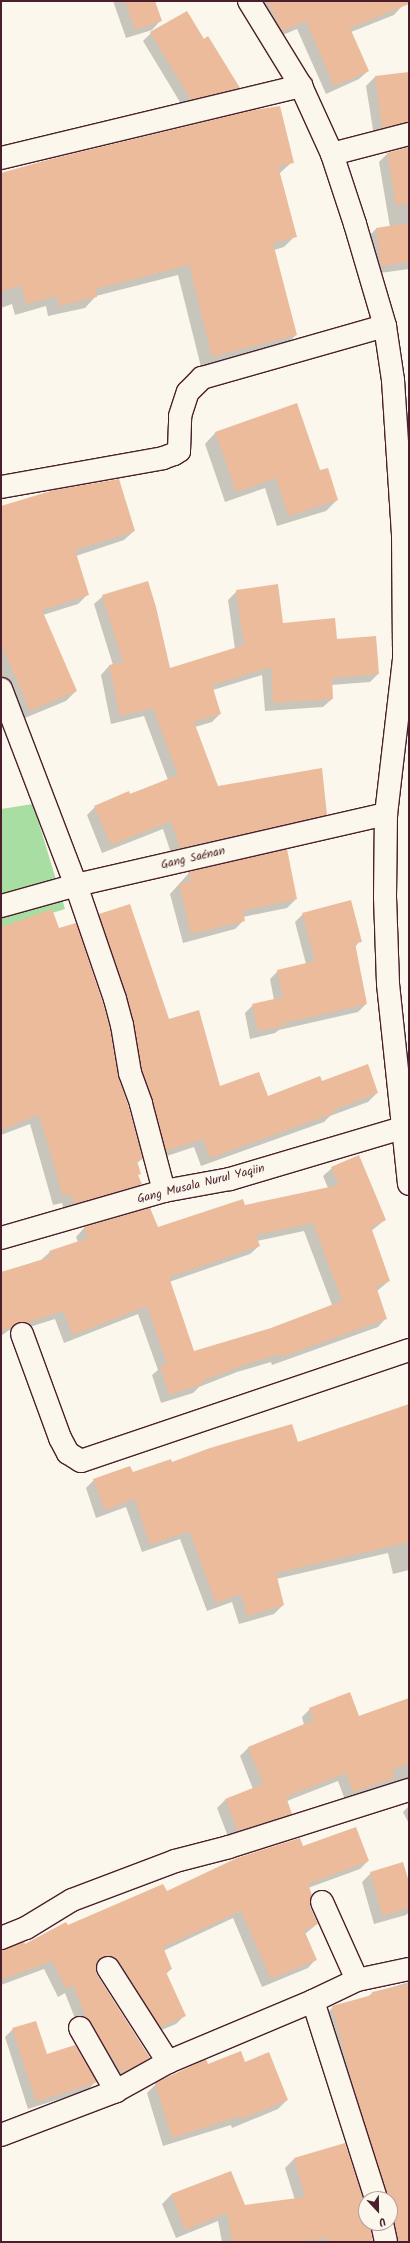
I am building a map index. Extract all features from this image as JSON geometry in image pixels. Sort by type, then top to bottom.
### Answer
[{"type":"street","points":[[249,1],[301,86],[332,154],[355,224],[401,379],[403,535],[407,658],[386,814],[385,897],[388,984],[409,1184]]},
{"type":"street","points":[[1,158],[301,86]]},
{"type":"street","points":[[332,154],[409,134]]},
{"type":"street","points":[[1,487],[163,458],[174,454],[179,451],[180,416],[188,392],[202,378],[386,326]]},
{"type":"street","points":[[1,689],[76,885],[115,999],[123,1032],[130,1073],[141,1104],[164,1191]]},
{"type":"street","name":"Gang Saénan","points":[[1,906],[76,885],[386,814]]},
{"type":"street","name":"Gang Musala Nurul Yaqiin","points":[[1,1238],[164,1191],[230,1179],[402,1128]]},
{"type":"street","points":[[22,1334],[60,1438],[68,1453],[81,1460],[409,1350]]},
{"type":"street","points":[[1,1938],[26,1928],[72,1900],[175,1861],[236,1845],[409,1790]]},
{"type":"street","points":[[322,1902],[357,1980]]},
{"type":"street","points":[[108,1968],[168,2062]]},
{"type":"street","points":[[1,2135],[116,2091],[168,2062],[313,2001],[357,1980],[409,1969]]},
{"type":"street","points":[[313,2001],[373,2191]]},
{"type":"street","points":[[80,2028],[116,2091]]},
{"type":"street","points":[[384,2231],[386,2242]]},
{"type":"green space","points":[[33,804],[65,909],[1,929],[1,809]]},
{"type":"building","points":[[125,1],[155,1],[162,21],[135,30]]},
{"type":"building","points":[[267,1],[409,1],[409,4],[350,28],[369,71],[334,86],[306,21],[282,31]]},
{"type":"building","points":[[187,11],[204,39],[208,36],[240,88],[191,100],[150,32]]},
{"type":"building","points":[[409,72],[409,122],[382,128],[375,76]]},
{"type":"building","points":[[280,106],[294,163],[278,166],[297,237],[273,243],[297,335],[212,357],[189,265],[96,289],[97,297],[59,306],[57,296],[26,304],[21,285],[1,292],[1,173],[51,159],[254,110]]},
{"type":"building","points":[[409,147],[409,204],[396,205],[387,153]]},
{"type":"building","points":[[409,223],[409,262],[381,266],[376,228]]},
{"type":"building","points":[[297,403],[320,470],[328,468],[338,500],[288,516],[276,478],[236,492],[215,432]]},
{"type":"building","points":[[119,479],[135,531],[75,550],[89,595],[42,610],[77,691],[30,711],[1,644],[1,506],[54,490]]},
{"type":"building","points":[[148,581],[156,607],[170,668],[244,645],[236,590],[278,584],[283,623],[335,618],[337,639],[376,636],[379,674],[332,678],[333,699],[273,703],[271,667],[212,685],[221,714],[194,722],[218,786],[322,768],[327,815],[180,848],[171,821],[111,845],[94,806],[129,791],[130,794],[178,775],[153,708],[120,716],[109,665],[123,662],[102,595]]},
{"type":"building","points":[[287,849],[297,899],[243,911],[245,921],[191,934],[179,884],[191,881],[188,872]]},
{"type":"building","points":[[351,900],[362,942],[355,943],[367,1004],[284,1023],[284,1026],[258,1031],[252,1004],[283,997],[277,970],[315,961],[302,913]]},
{"type":"building","points":[[130,904],[169,1019],[199,1010],[220,1086],[259,1072],[268,1096],[320,1076],[322,1081],[368,1064],[378,1093],[333,1110],[334,1113],[210,1158],[203,1139],[166,1151],[153,1101],[142,1070],[134,1023],[127,996],[99,914]]},
{"type":"building","points":[[52,909],[59,928],[76,923],[103,1003],[110,1028],[118,1075],[143,1159],[137,1161],[141,1174],[138,1175],[142,1184],[75,1204],[71,1194],[63,1196],[39,1115],[1,1130],[1,927]]},
{"type":"building","points":[[359,1155],[386,1220],[371,1227],[390,1281],[376,1286],[387,1319],[281,1357],[280,1354],[247,1364],[202,1381],[203,1384],[169,1395],[160,1366],[167,1364],[147,1306],[73,1335],[63,1311],[26,1323],[18,1322],[12,1327],[1,1331],[1,1272],[51,1257],[49,1251],[88,1238],[84,1227],[150,1208],[158,1227],[243,1199],[245,1205],[339,1185],[331,1167]],"holes":[[[313,1223],[342,1301],[271,1328],[194,1351],[169,1277],[260,1246],[256,1235]]]},
{"type":"building","points":[[409,1404],[409,1542],[276,1573],[284,1605],[247,1616],[241,1594],[216,1603],[189,1531],[150,1545],[135,1499],[105,1510],[93,1479],[130,1466],[133,1472],[171,1459],[172,1462],[210,1448],[292,1424],[298,1442]]},
{"type":"building","points":[[350,1692],[359,1716],[409,1698],[409,1764],[392,1770],[395,1778],[353,1792],[346,1773],[286,1797],[292,1814],[238,1831],[225,1799],[263,1784],[248,1747],[314,1720],[309,1708]]},
{"type":"building","points":[[356,1827],[369,1861],[308,1884],[312,1895],[310,1907],[318,1924],[304,1930],[317,1960],[271,1979],[241,1911],[163,1947],[172,1969],[166,1972],[186,2016],[160,2027],[119,1961],[108,1956],[101,1958],[96,1968],[97,1975],[150,2058],[122,2073],[86,2017],[73,1985],[66,1989],[52,1961],[1,1980],[1,1950],[24,1942],[25,1944],[66,1922],[68,1925],[163,1884],[167,1891],[237,1858],[300,1838],[303,1846]]},
{"type":"building","points":[[403,1862],[409,1882],[409,1908],[383,1916],[370,1872]]},
{"type":"building","points":[[409,1984],[409,2242],[398,2242],[396,2231],[398,2231],[398,2191],[386,2191],[353,2085],[332,2006],[372,1995],[372,1992]]},
{"type":"building","points":[[36,2021],[47,2054],[75,2045],[97,2082],[36,2102],[12,2028]]},
{"type":"building","points":[[241,2051],[245,2062],[269,2052],[288,2100],[241,2119],[240,2116],[172,2138],[155,2083],[206,2059],[208,2064]]},
{"type":"building","points":[[345,2143],[361,2191],[358,2191],[358,2231],[371,2231],[373,2242],[329,2242],[328,2238],[296,2242],[232,2242],[227,2213],[185,2230],[171,2194],[231,2171],[245,2205],[305,2197],[294,2158]]}]
